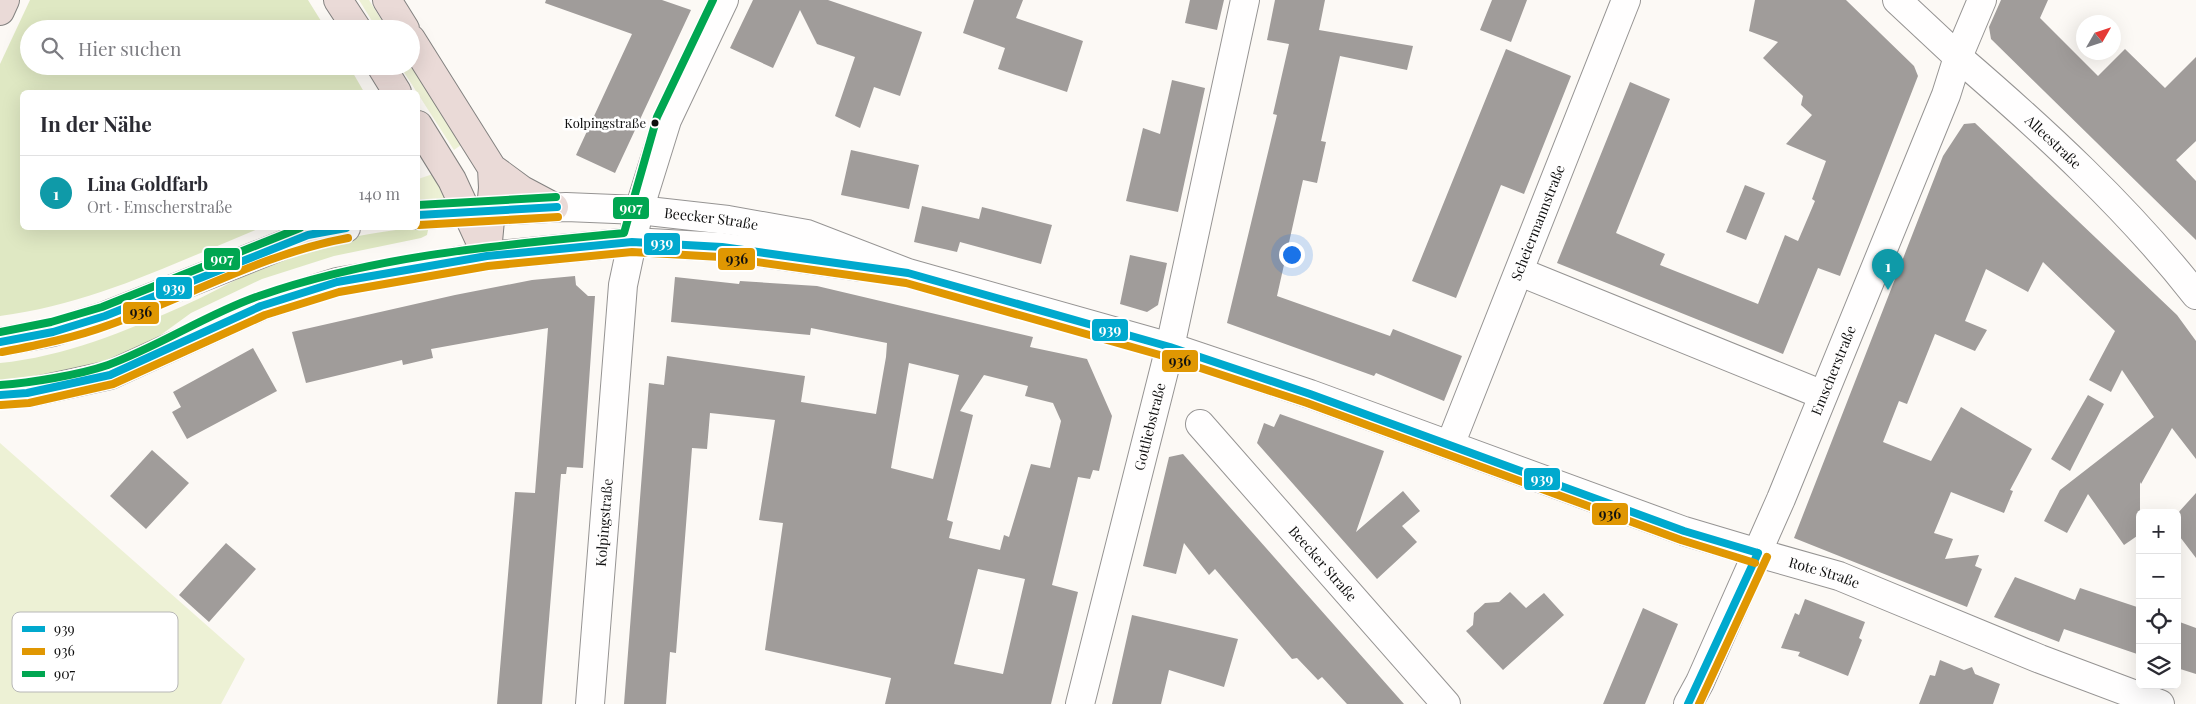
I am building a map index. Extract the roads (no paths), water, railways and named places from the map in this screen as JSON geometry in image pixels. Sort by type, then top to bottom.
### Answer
[{"type":"highway","points":[[0,12],[5,0]]},
{"type":"highway","points":[[338,0],[351,20]]},
{"type":"highway","points":[[387,0],[399,20]]},
{"type":"highway","points":[[420,53],[492,168],[522,190],[554,207]]},
{"type":"highway","points":[[381,75],[383,90]]},
{"type":"highway","points":[[386,75],[396,90]]},
{"type":"highway","points":[[420,128],[452,180],[480,213]]},
{"type":"highway","points":[[487,256],[480,213],[492,168]]},
{"type":"street","name":"Kolpingstraße","points":[[590,704],[623,285],[639,210],[667,120],[724,0]]},
{"type":"street","name":"Gottliebstraße","points":[[1080,704],[1170,347],[1246,0]]},
{"type":"street","name":"Scheiermannstraße","points":[[1450,445],[1626,0]]},
{"type":"street","name":"Alleestraße","points":[[1897,0],[1958,57],[2036,124],[2192,281]]},
{"type":"street","name":"Emscherstraße","points":[[1693,697],[1758,553],[1943,102],[1958,57],[1982,0]]},
{"type":"street","name":"Beecker Straße","points":[[420,216],[554,207],[639,210],[728,220],[807,234],[908,273],[1170,347]]},
{"type":"street","points":[[0,342],[53,332],[105,316],[314,231]]},
{"type":"street","name":"Beecker Straße","points":[[0,395],[28,393],[110,375],[261,306],[337,282],[487,256],[632,242],[722,248],[908,273]]},
{"type":"street","points":[[1520,272],[1823,395]]},
{"type":"street","name":"Rote Straße","points":[[1170,347],[1310,394],[1684,531],[1839,576],[2040,659],[2160,704]]},
{"type":"street","name":"Beecker Straße","points":[[1200,424],[1446,704]]},
{"type":"place","name":"Kolpingstraße","points":[[655,123]]},
{"type":"place","name":"Lina Goldfarb","points":[[1888,290]]}]
